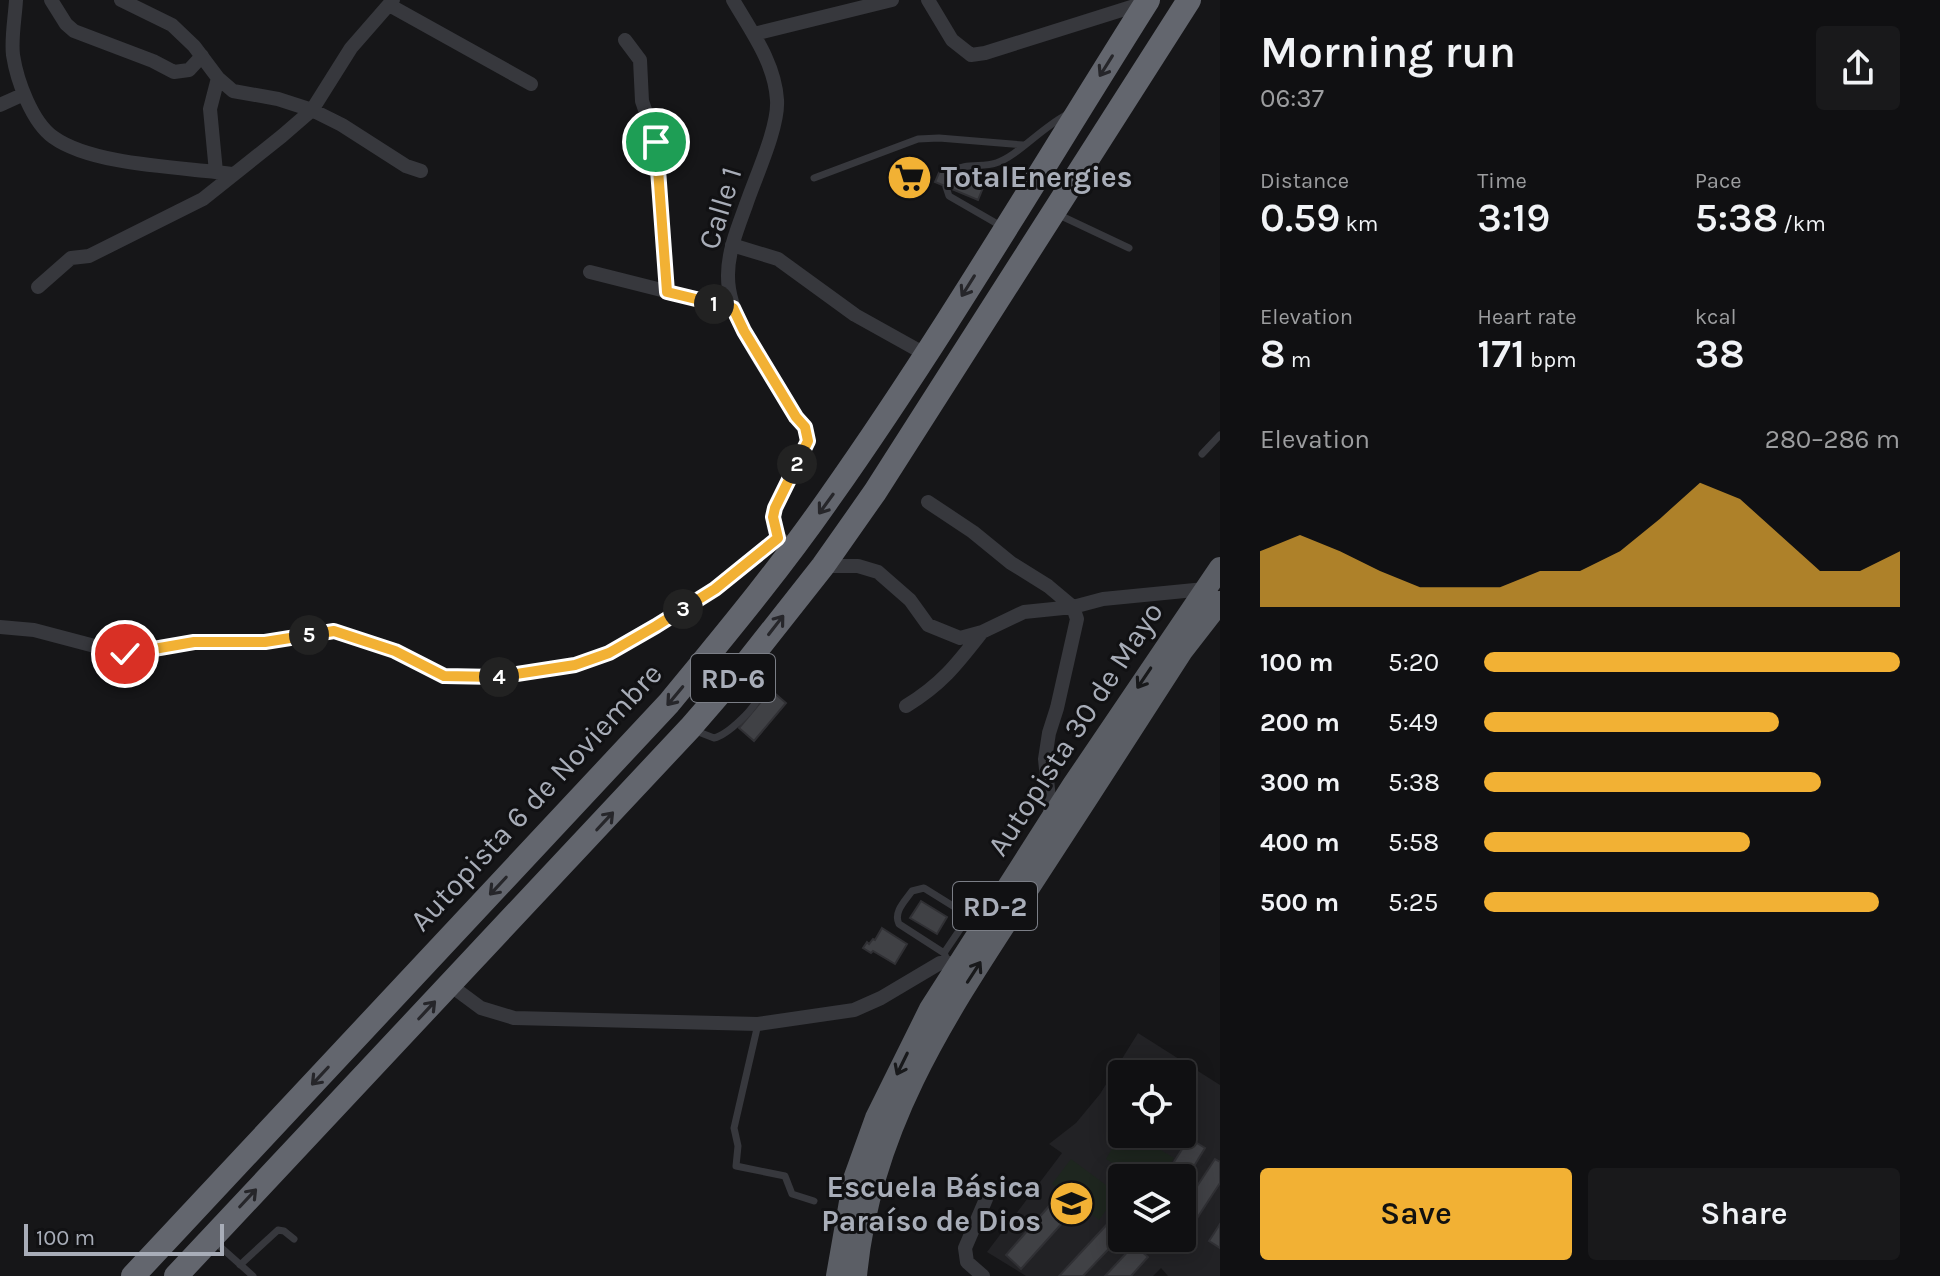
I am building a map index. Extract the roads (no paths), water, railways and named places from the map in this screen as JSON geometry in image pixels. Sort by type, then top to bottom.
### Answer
[{"type":"highway","name":"RD-6","points":[[176,1276],[690,728],[748,661],[823,566],[922,421],[1189,0]]},
{"type":"highway","name":"Autopista 6 de Noviembre","points":[[133,1276],[669,703],[786,543],[830,497],[925,354],[1147,1]]},
{"type":"highway","name":"Autopista 30 de Mayo","points":[[856,1276],[859,1238],[890,1127],[945,1017],[1182,651],[1212,595],[1220,568]]},
{"type":"highway","name":"Autopista 30 de Mayo","points":[[837,1276],[854,1179],[876,1118],[950,961],[978,917],[1212,595]]},
{"type":"street","points":[[16,0],[13,53],[22,95],[50,135],[75,149],[133,162],[233,174]]},
{"type":"street","points":[[51,0],[74,31],[174,72],[189,70],[202,56]]},
{"type":"street","points":[[121,0],[172,25],[233,91],[278,99],[312,110],[342,125],[406,166],[421,171]]},
{"type":"street","name":"Calle 1","points":[[733,0],[767,62],[777,101],[770,138],[732,245],[728,277],[733,308],[744,331],[805,427],[808,441],[773,517],[786,543]]},
{"type":"street","points":[[754,34],[892,0]]},
{"type":"street","points":[[928,0],[952,40],[971,55],[1147,1]]},
{"type":"street","points":[[38,287],[71,258],[89,256],[203,199],[312,110],[351,48],[391,3],[531,84]]},
{"type":"street","points":[[625,40],[640,60],[642,101],[656,142],[667,292]]},
{"type":"street","points":[[216,172],[210,109],[218,78]]},
{"type":"street","points":[[0,105],[22,95]]},
{"type":"street","points":[[732,245],[778,259],[855,315],[925,354]]},
{"type":"street","points":[[590,272],[733,308]]},
{"type":"street","points":[[928,502],[1073,607],[1077,619],[1075,630],[1045,759],[1051,820]]},
{"type":"street","points":[[0,627],[34,630],[85,646],[125,654],[194,642],[265,642],[334,631],[395,651],[444,676],[497,677],[575,665],[609,653],[786,543]]},
{"type":"street","points":[[823,566],[858,566],[878,572],[910,600],[928,625],[960,638],[982,632],[1024,612],[1073,607],[1103,599],[1212,595]]},
{"type":"street","points":[[906,706],[933,690],[982,632]]},
{"type":"street","points":[[450,985],[481,1008],[514,1018],[758,1024],[854,1010],[881,998],[940,963],[950,961]]},
{"type":"street","points":[[983,1276],[967,1262],[965,1248],[986,1199]]},
{"type":"lane","points":[[953,172],[959,168],[995,163],[1056,119],[1080,109]]},
{"type":"lane","points":[[814,178],[918,139],[1023,145]]},
{"type":"lane","points":[[946,187],[949,196],[1005,228]]},
{"type":"lane","points":[[1055,213],[1129,248]]},
{"type":"lane","points":[[1202,454],[1220,435]]},
{"type":"lane","points":[[950,961],[899,924],[897,912],[912,891],[924,888],[978,917]]},
{"type":"lane","points":[[758,1024],[734,1128],[738,1146],[736,1166],[785,1176],[792,1194],[814,1201]]},
{"type":"lane","points":[[240,1265],[278,1230],[294,1239]]},
{"type":"lane","points":[[211,1237],[253,1276]]},
{"type":"place","name":"TotalEnergies","points":[[910,177]]},
{"type":"place","name":"Escuela Básica Paraíso de Dios","points":[[1072,1204]]}]
